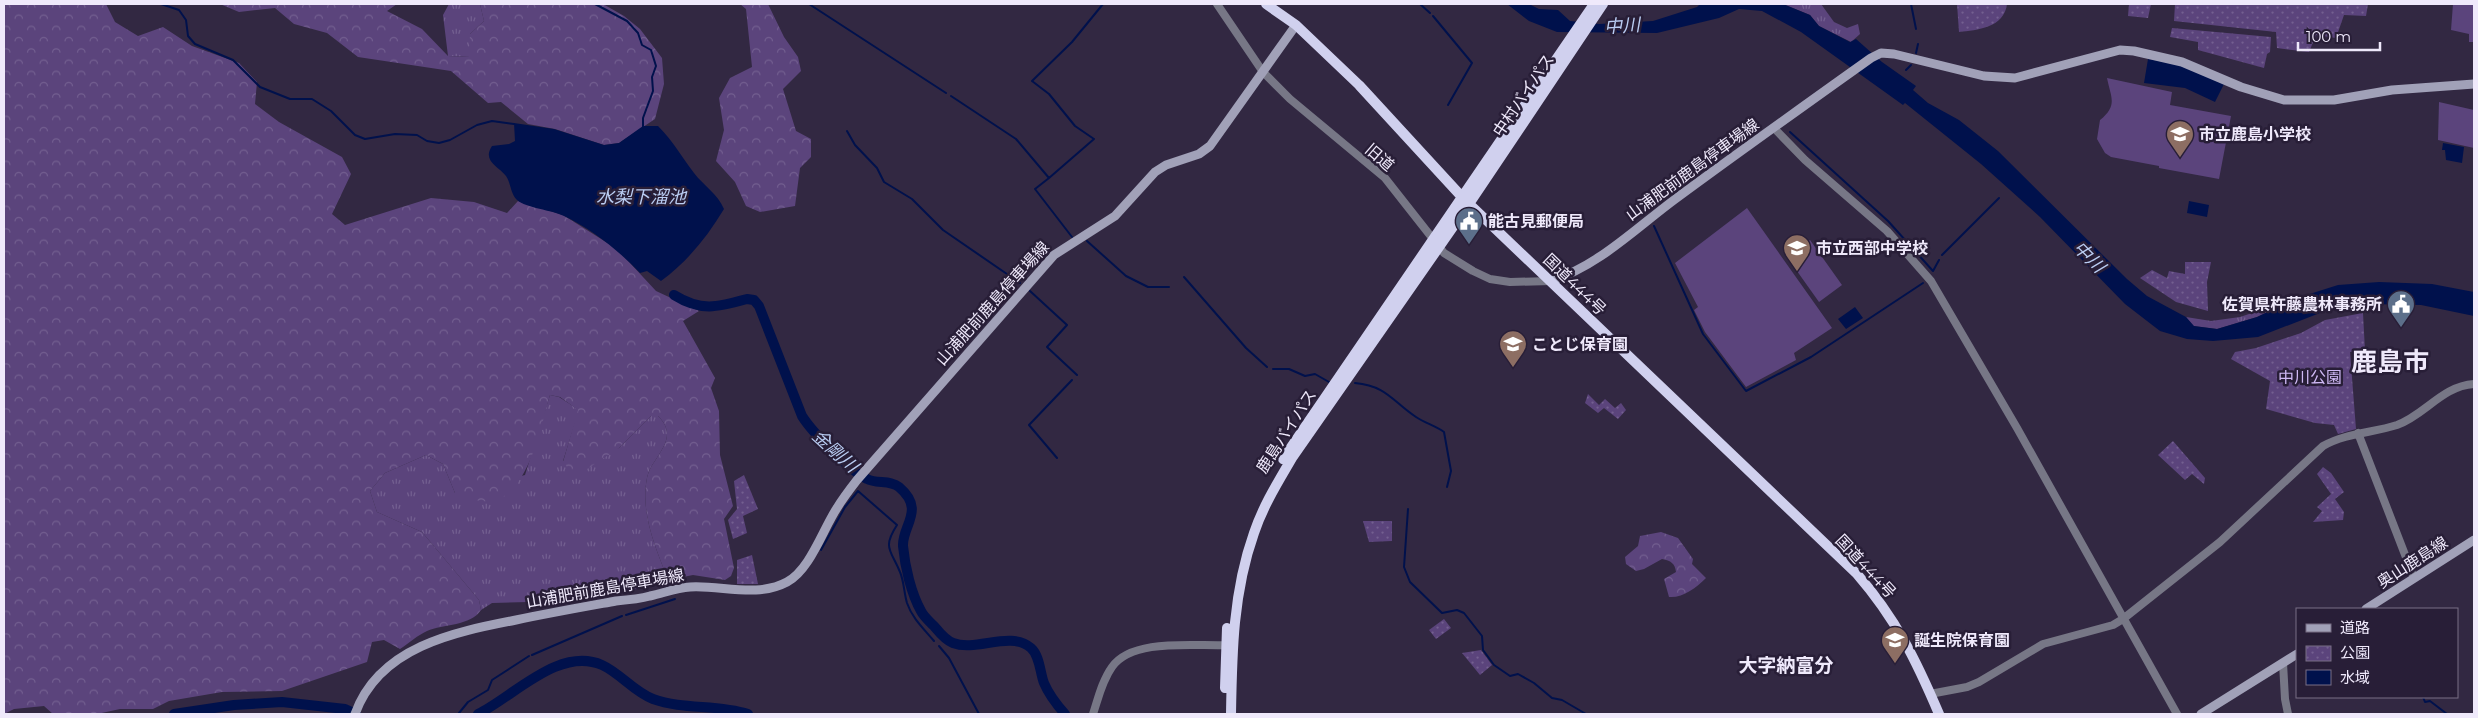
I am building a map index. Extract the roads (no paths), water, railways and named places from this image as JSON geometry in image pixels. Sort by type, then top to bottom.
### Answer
[{"type":"highway","name":"国道444号","points":[[1266,4],[1296,26],[1359,86],[1465,200],[1857,574],[1880,601],[1896,624],[1940,714]]},
{"type":"highway","name":"中村バイパス","points":[[1555,68],[1594,4]]},
{"type":"highway","name":"中村バイパス","points":[[1465,200],[1555,68],[1603,4]]},
{"type":"highway","name":"鹿島バイパス","points":[[1225,714],[1229,645],[1238,564],[1261,499],[1286,454],[1436,244],[1465,200]]},
{"type":"highway","name":"鹿島バイパス","points":[[1229,645],[1231,714]]},
{"type":"main road","name":"山浦肥前鹿島停車場線","points":[[355,714],[359,703],[373,682],[386,669],[428,642],[466,630],[567,609],[650,596],[676,589],[691,587],[752,590],[778,586],[793,579],[803,568],[837,508],[857,480],[1054,254],[1115,216],[1155,172],[1166,165],[1199,154],[1210,146],[1296,26]]},
{"type":"main road","name":"山浦肥前鹿島停車場線","points":[[1551,281],[1565,276],[1596,259],[1876,54],[1894,54],[1984,76],[2016,78],[2120,50],[2134,50],[2182,62],[2241,87],[2284,100],[2334,100],[2392,90],[2474,84]]},
{"type":"main road","name":"奥山鹿島線","points":[[2368,608],[2474,540]]},
{"type":"main road","points":[[2200,714],[2296,655]]},
{"type":"street","name":"旧道","points":[[1217,4],[1263,72],[1290,99],[1385,178],[1436,244],[1473,272],[1490,279],[1510,282],[1551,281]]},
{"type":"street","points":[[1774,128],[1805,160],[1887,231],[1931,281],[2008,412],[2177,714]]},
{"type":"street","points":[[1930,694],[1967,687],[2042,644],[2113,625],[2220,542],[2323,446],[2358,433],[2397,424],[2440,396],[2456,388],[2474,384]]},
{"type":"street","points":[[2358,433],[2414,578]]},
{"type":"street","points":[[1093,714],[1112,667],[1129,653],[1150,647],[1229,645]]},
{"type":"street","points":[[2283,663],[2285,699],[2288,714]]},
{"type":"water","name":"中川","points":[[1507,4],[1529,4],[1539,9],[1558,10],[1570,21],[1599,24],[1653,21],[1697,7],[1700,4],[1783,4],[1810,15],[1819,26],[1850,42],[1856,39],[1882,62],[1916,86],[1913,90],[1928,103],[1959,120],[1998,151],[2127,279],[2147,296],[2186,317],[2194,326],[2217,329],[2257,317],[2297,298],[2338,285],[2379,282],[2432,284],[2474,292],[2474,316],[2421,305],[2365,304],[2325,311],[2258,337],[2213,341],[2187,339],[2160,331],[2125,304],[2040,217],[1981,164],[1905,103],[1903,105],[1801,32],[1762,11],[1739,9],[1719,18],[1657,33],[1557,32],[1529,21]]},
{"type":"water","points":[[2148,59],[2176,64],[2224,84],[2215,102],[2185,88],[2144,83]]},
{"type":"water","name":"水梨下溜池","points":[[514,123],[554,129],[604,145],[619,143],[643,126],[658,126],[673,143],[694,173],[718,199],[724,209],[696,248],[661,281],[647,271],[640,273],[623,256],[595,234],[575,222],[559,214],[526,205],[517,200],[506,176],[492,163],[489,156],[492,146],[509,144],[515,141]]},
{"type":"water","points":[[2443,143],[2464,147],[2462,163],[2446,160],[2445,150],[2442,150]]},
{"type":"water","points":[[2189,201],[2209,205],[2207,217],[2187,213]]},
{"type":"water","points":[[1855,307],[1863,318],[1846,329],[1838,319]]},
{"type":"waterway","points":[[161,4],[179,10],[186,20],[188,36],[195,44],[233,60],[260,87],[290,99],[312,99],[331,111],[355,135],[365,139],[395,134],[417,135],[427,141],[439,143],[450,140],[477,125],[492,121],[514,124]]},
{"type":"waterway","points":[[595,4],[627,21],[638,33],[642,45],[651,50],[656,66],[652,77],[653,91],[643,118],[643,128]]},
{"type":"waterway","points":[[809,4],[946,93]]},
{"type":"waterway","points":[[1049,178],[1094,139],[1075,126],[1049,94],[1032,81],[1072,42],[1103,4]]},
{"type":"waterway","points":[[1420,4],[1430,13]]},
{"type":"waterway","points":[[1911,4],[1916,29]]},
{"type":"waterway","points":[[1433,16],[1472,63],[1448,105]]},
{"type":"waterway","points":[[1916,53],[1918,44]]},
{"type":"waterway","points":[[1906,70],[1911,65]]},
{"type":"waterway","points":[[951,96],[1016,139],[1049,178],[1035,189],[1072,237]]},
{"type":"waterway","points":[[847,131],[855,145],[877,168],[884,182],[912,199],[943,230],[1020,283]]},
{"type":"waterway","points":[[1790,132],[1888,221],[1933,271],[1939,260]]},
{"type":"waterway","points":[[1942,255],[1999,198]]},
{"type":"waterway","points":[[1654,226],[1703,334],[1746,391],[1811,357],[1923,283]]},
{"type":"waterway","points":[[1087,241],[1126,276],[1148,287],[1169,287]]},
{"type":"waterway","points":[[1184,277],[1246,348],[1267,367]]},
{"type":"waterway","points":[[1030,291],[1067,325],[1047,347],[1077,375]]},
{"type":"waterway","name":"金剛川","points":[[674,295],[701,306],[718,306],[747,299],[754,300],[759,306],[802,416],[807,423],[832,450],[860,475],[867,479],[896,485],[907,495],[912,510],[904,538],[904,554],[911,588],[917,604],[924,615],[942,636],[953,643],[972,645],[1013,641],[1023,643],[1031,648],[1038,660],[1046,687],[1053,700],[1065,714]]},
{"type":"waterway","points":[[1273,369],[1289,369],[1305,376],[1315,374],[1329,382]]},
{"type":"waterway","points":[[1057,458],[1029,425],[1072,380]]},
{"type":"waterway","points":[[1355,383],[1375,387],[1416,417],[1444,432],[1451,471],[1447,487]]},
{"type":"waterway","points":[[821,550],[845,507],[858,491],[897,525],[892,533],[889,549],[901,576],[909,608],[934,641]]},
{"type":"waterway","points":[[1408,509],[1404,567],[1410,582],[1442,613],[1457,610],[1464,613],[1482,636],[1483,650],[1494,665],[1510,676],[1518,674],[1534,683],[1552,698],[1562,700],[1586,714]]},
{"type":"waterway","points":[[626,615],[675,599]]},
{"type":"waterway","points":[[532,655],[622,616]]},
{"type":"waterway","points":[[939,646],[949,658],[979,714]]},
{"type":"waterway","points":[[459,713],[468,702],[488,690],[492,680],[529,656]]},
{"type":"waterway","points":[[478,714],[537,676],[553,668],[569,662],[586,661],[609,668],[640,692],[653,699],[677,705],[724,709],[748,714]]},
{"type":"waterway","points":[[2423,698],[2425,702],[2430,701],[2447,714]]},
{"type":"waterway","points":[[174,714],[234,705],[282,702],[345,709],[356,714]]},
{"type":"place","name":"市立鹿島小学校","points":[[2180,158]]},
{"type":"place","name":"能古見郵便局","points":[[1469,245]]},
{"type":"place","name":"市立西部中学校","points":[[1797,272]]},
{"type":"place","name":"佐賀県杵藤農林事務所","points":[[2401,328]]},
{"type":"place","name":"ことじ保育園","points":[[1513,368]]},
{"type":"place","name":"誕生院保育園","points":[[1895,664]]},
{"type":"district","name":"鹿島市","points":[[2390,362]]},
{"type":"district","name":"大字納富分","points":[[1786,665]]},
{"type":"park label","name":"中川公園","points":[[2310,377]]}]
